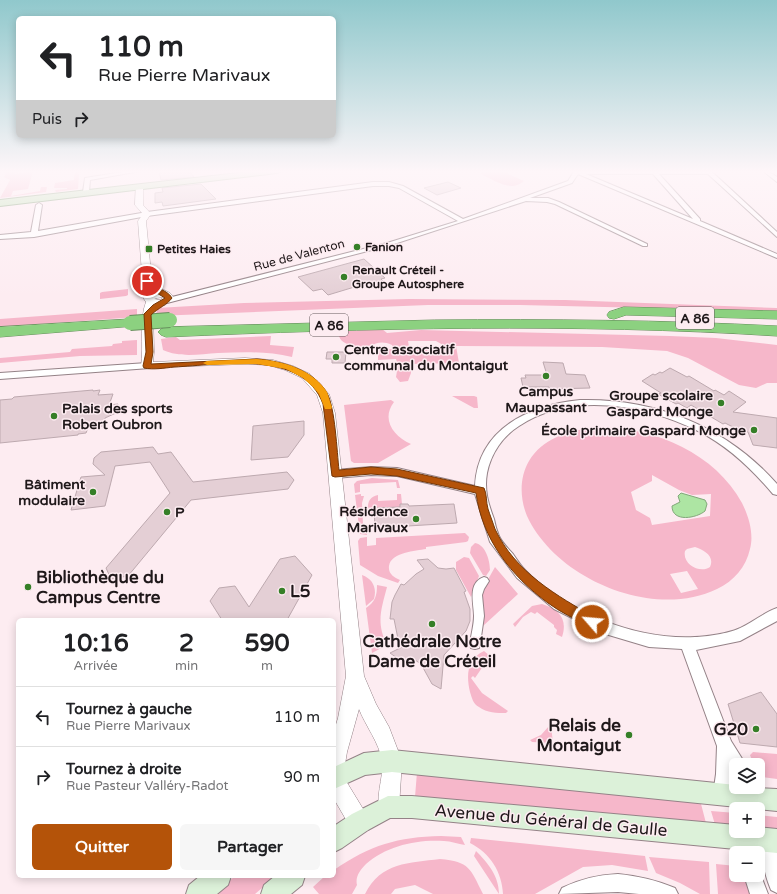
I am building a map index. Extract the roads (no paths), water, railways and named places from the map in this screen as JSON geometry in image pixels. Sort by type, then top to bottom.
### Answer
[{"type":"highway","points":[[614,315],[624,311],[777,315]]},
{"type":"highway","name":"A 86","points":[[0,344],[129,329],[329,314],[440,312],[614,315],[777,322]]},
{"type":"highway","name":"A 86","points":[[168,326],[449,324],[663,326],[777,331]]},
{"type":"highway","points":[[663,326],[690,332],[777,341]]},
{"type":"highway","name":"A 86","points":[[0,332],[129,329]]},
{"type":"main road","points":[[336,778],[364,764],[392,761],[722,794],[765,795]]},
{"type":"main road","name":"Avenue du Général de Gaulle","points":[[336,839],[360,822],[388,807],[412,807],[741,845],[774,841]]},
{"type":"main road","points":[[198,894],[217,878]]},
{"type":"main road","points":[[273,894],[291,878]]},
{"type":"street","points":[[34,235],[39,213]]},
{"type":"street","points":[[0,237],[34,235],[82,225],[134,218],[157,213]]},
{"type":"street","points":[[448,213],[463,221]]},
{"type":"street","name":"Rue de Valenton","points":[[160,299],[199,293],[389,244],[487,213]]},
{"type":"street","points":[[578,213],[645,245]]},
{"type":"street","points":[[675,213],[777,256]]},
{"type":"street","points":[[691,213],[700,223]]},
{"type":"street","points":[[753,213],[777,235]]},
{"type":"street","points":[[147,214],[142,221],[147,281],[149,286],[160,299],[148,314],[149,352],[147,366]]},
{"type":"street","points":[[0,376],[147,366],[257,361],[269,362],[289,368],[306,376],[323,394],[327,404],[335,474],[355,676],[348,718],[336,762]]},
{"type":"street","points":[[777,491],[743,456],[704,430],[654,410],[600,402],[571,404],[544,410],[526,417],[506,430],[494,444],[486,459],[481,476],[480,491],[485,516],[499,545],[518,570],[544,594],[577,615],[614,631],[647,640],[687,644],[712,642],[740,636],[764,624],[777,614]]},
{"type":"street","points":[[335,474],[371,471],[397,472],[480,491]]},
{"type":"street","points":[[475,644],[479,616],[477,594],[479,587],[484,581]]},
{"type":"street","points":[[687,644],[725,746],[733,758]]},
{"type":"street","points":[[355,676],[369,711],[382,734],[392,761],[388,807]]},
{"type":"street","points":[[722,794],[725,746]]},
{"type":"street","points":[[336,782],[360,822]]},
{"type":"street","points":[[774,841],[771,864],[777,884]]},
{"type":"street","points":[[756,882],[759,894]]},
{"type":"street","points":[[568,894],[595,885],[618,883],[642,886],[668,894]]},
{"type":"place","name":"Fanion","points":[[357,247]]},
{"type":"place","name":"Petites Haies","points":[[149,249]]},
{"type":"place","name":"Renault Créteil - Groupe Autosphere","points":[[344,277]]},
{"type":"place","name":"Centre associatif communal du Montaigut","points":[[336,357]]},
{"type":"place","name":"Campus Maupassant","points":[[546,376]]},
{"type":"place","name":"Groupe scolaire Gaspard Monge","points":[[721,403]]},
{"type":"place","name":"Palais des sports Robert Oubron","points":[[54,416]]},
{"type":"place","name":"École primaire Gaspard Monge","points":[[754,430]]},
{"type":"place","name":"Bâtiment modulaire","points":[[93,492]]},
{"type":"place","name":"P","points":[[167,512]]},
{"type":"place","name":"Résidence Marivaux","points":[[416,519]]},
{"type":"place","name":"Bibliothèque du Campus Centre","points":[[28,587]]},
{"type":"place","name":"L5","points":[[282,591]]},
{"type":"place","name":"Cathédrale Notre Dame de Créteil","points":[[432,624]]},
{"type":"place","name":"G20","points":[[756,729]]},
{"type":"place","name":"Relais de Montaigut","points":[[629,735]]}]
